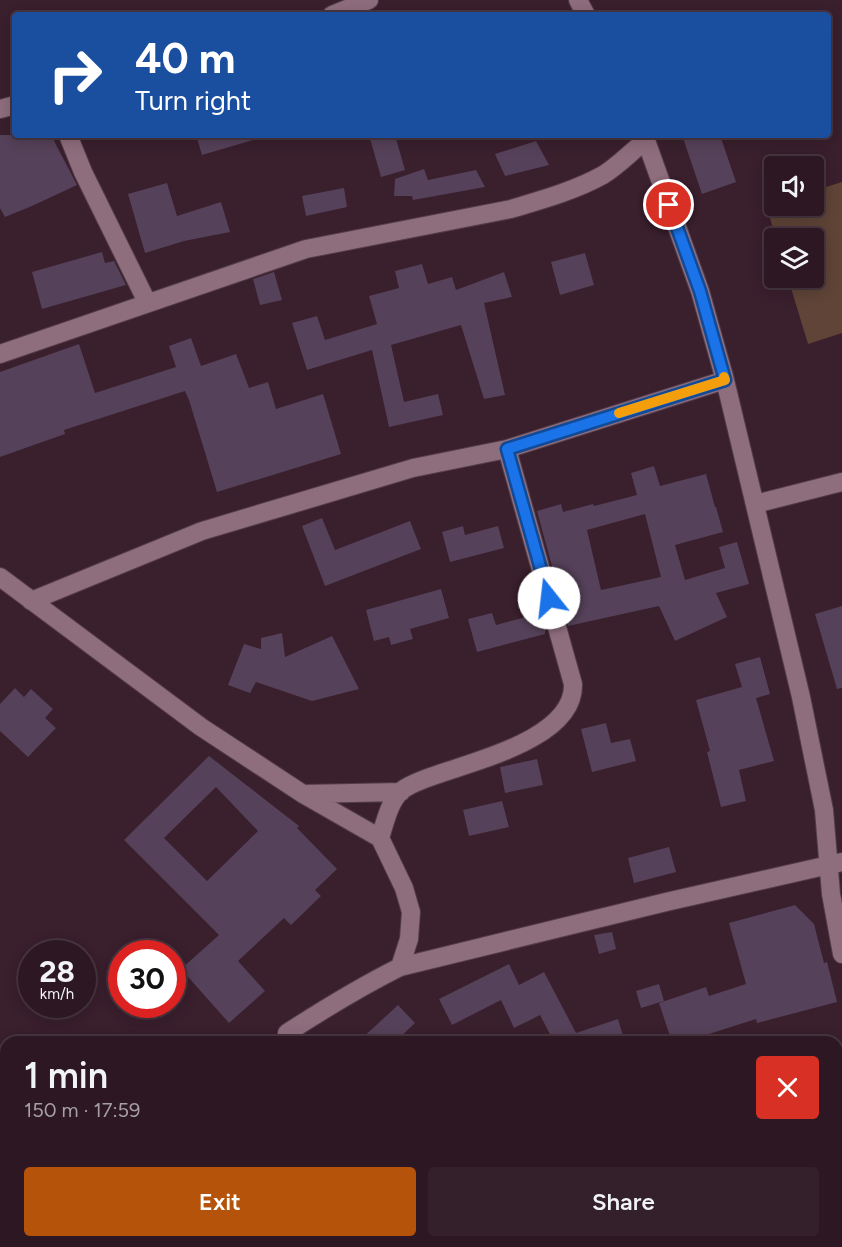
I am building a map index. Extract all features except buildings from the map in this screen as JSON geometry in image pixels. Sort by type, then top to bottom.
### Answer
[{"type":"street","points":[[339,12],[369,0]]},
{"type":"street","points":[[69,138],[83,172],[147,302]]},
{"type":"street","points":[[0,354],[306,249],[511,209],[542,200],[605,174],[644,138]]},
{"type":"street","points":[[645,138],[700,291],[725,380],[801,697],[815,765],[835,864],[831,894],[842,954]]},
{"type":"street","points":[[31,601],[201,531],[413,468],[507,449],[725,380]]},
{"type":"street","points":[[380,837],[393,803],[400,792],[429,777],[509,750],[527,741],[556,720],[566,709],[573,692],[573,684],[507,449]]},
{"type":"street","points":[[754,504],[842,482]]},
{"type":"street","points":[[0,577],[201,727],[303,794],[380,837],[404,888],[411,912],[409,939],[400,967]]},
{"type":"street","points":[[303,794],[400,792]]},
{"type":"street","points":[[287,1033],[338,1000],[400,967],[666,902],[835,864]]},
{"type":"shaded area","points":[[842,182],[842,333],[808,344],[791,288],[824,288],[824,228],[773,228],[769,216],[824,216],[824,188]]},
{"type":"slow traffic","points":[[619,413],[725,380],[724,377]]},
{"type":"route","points":[[549,598],[507,449],[725,380],[700,291],[669,205]]}]
